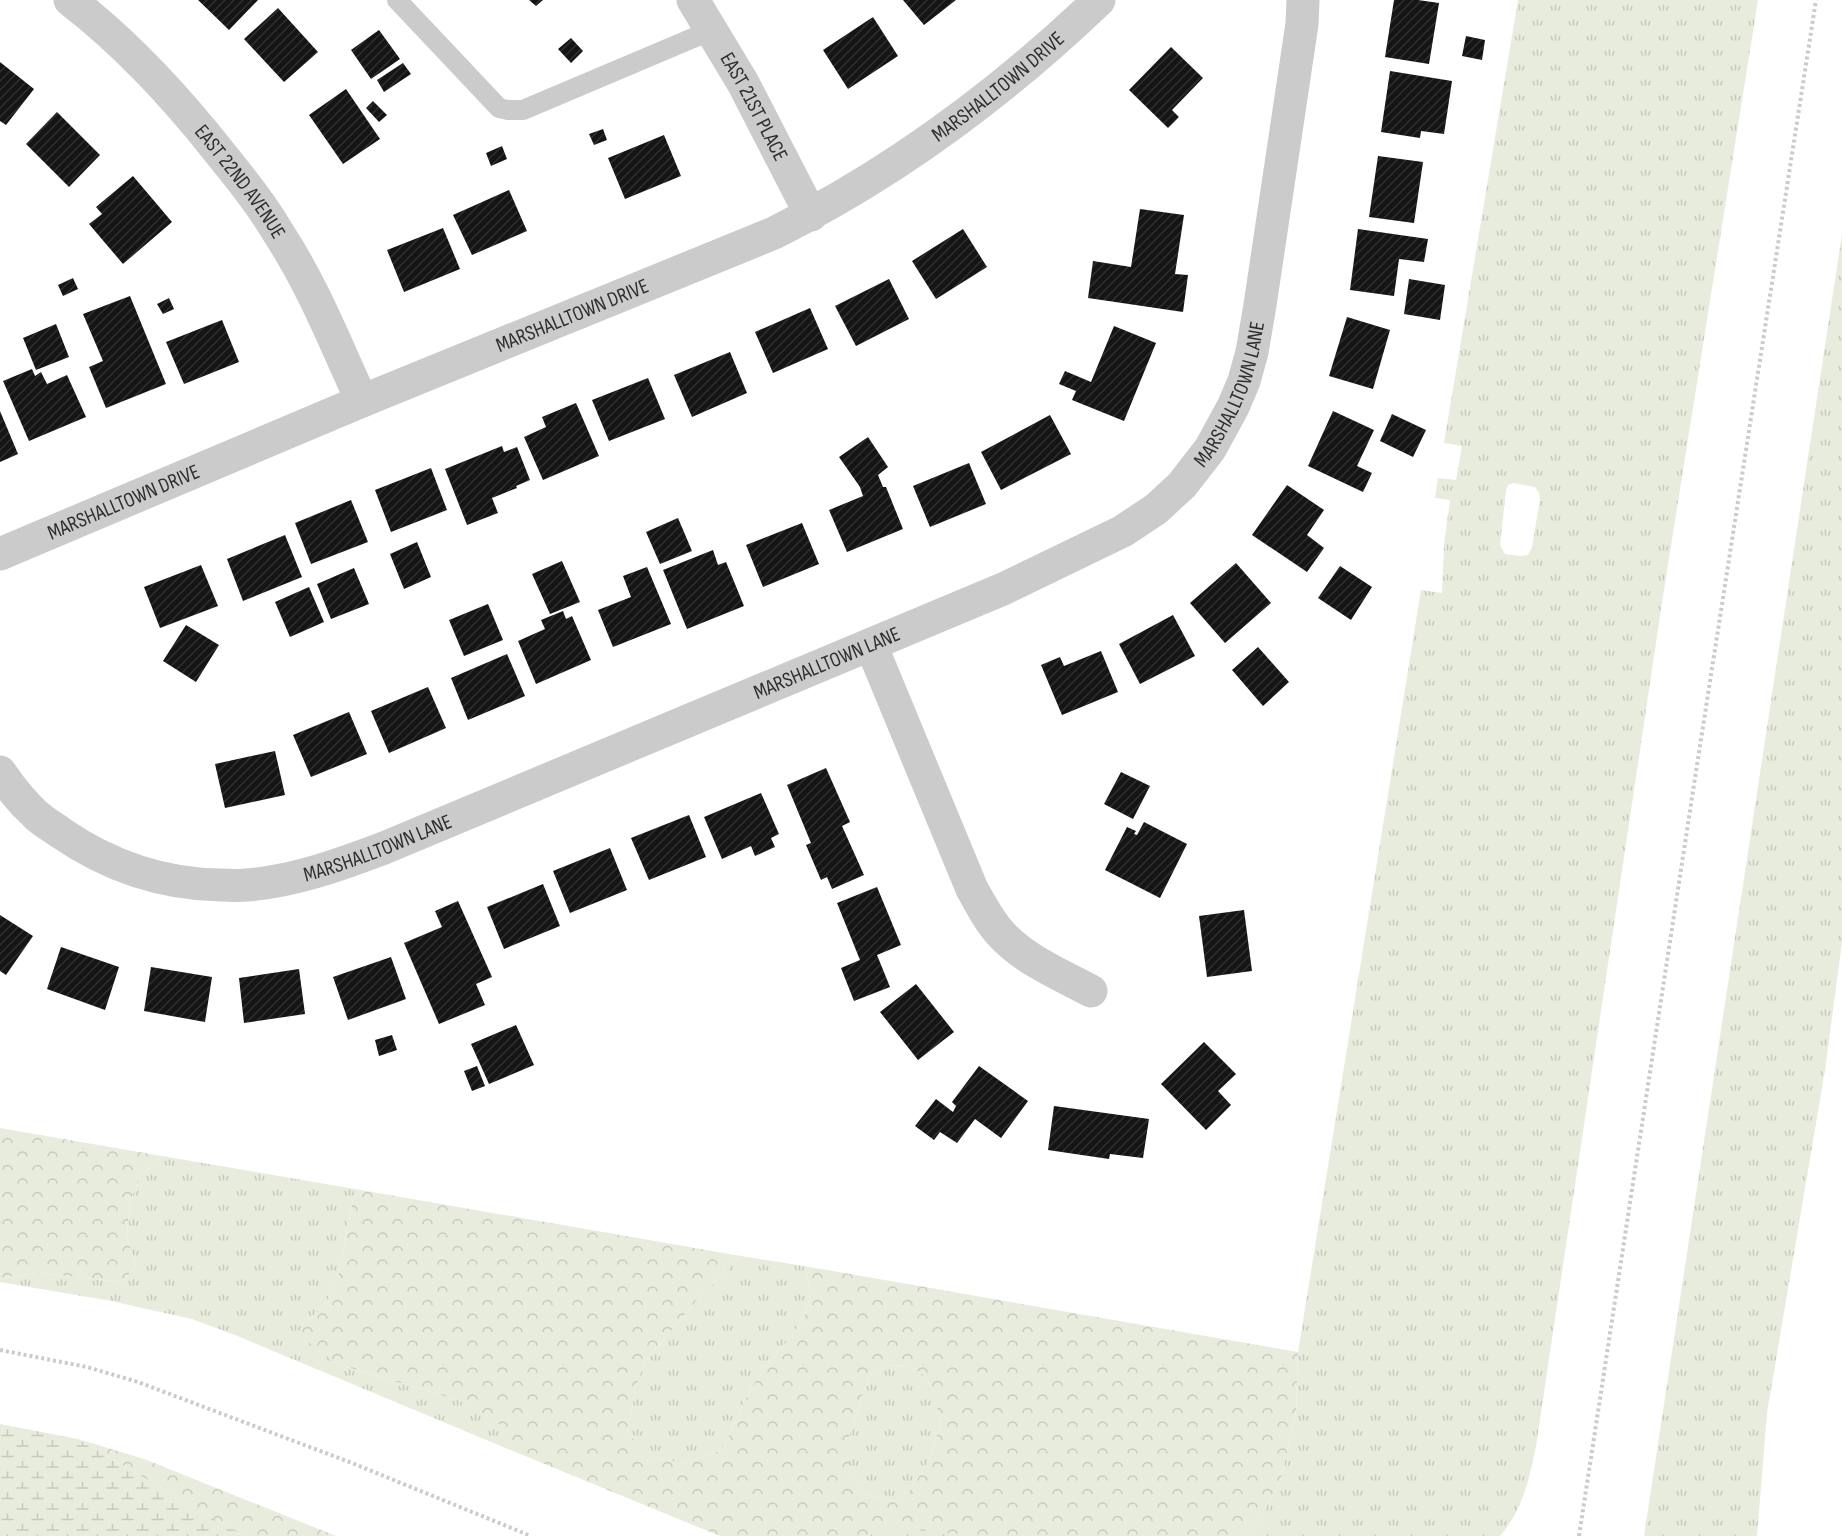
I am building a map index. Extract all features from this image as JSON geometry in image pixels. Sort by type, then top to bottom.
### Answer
[{"type":"street","name":"EAST 22ND AVENUE","points":[[70,0],[100,24],[149,70],[192,117],[244,183],[279,233],[311,289],[362,401]]},
{"type":"street","name":"EAST 21ST PLACE","points":[[693,0],[743,83],[811,214]]},
{"type":"street","name":"MARSHALLTOWN DRIVE","points":[[0,554],[362,401],[774,233],[836,201],[978,106],[1030,63],[1099,0]]},
{"type":"street","name":"MARSHALLTOWN LANE","points":[[0,772],[37,816],[76,843],[107,860],[140,873],[171,881],[202,885],[245,885],[290,879],[336,866],[384,848],[871,645],[1003,589],[1123,531],[1156,509],[1178,489],[1204,458],[1233,407],[1244,381],[1252,352],[1262,293],[1301,36],[1303,0]]},
{"type":"street","points":[[871,645],[972,890],[983,909],[1001,934],[1016,948],[1091,991]]},
{"type":"lane","points":[[397,0],[499,108],[508,110],[523,110],[712,30]]},
{"type":"path","points":[[1579,1536],[1816,0]]},
{"type":"path","points":[[0,1350],[87,1367],[138,1382],[352,1463],[531,1536]]},
{"type":"green space","points":[[1518,0],[1758,0],[1663,596],[1536,1446],[1524,1494],[1508,1526],[1500,1536],[1242,1536],[1258,1522],[1281,1479],[1296,1411],[1298,1352],[1421,590],[1442,593],[1444,544],[1450,500],[1435,498],[1438,478],[1456,480],[1462,446],[1444,443]],"holes":[[[1513,483],[1535,487],[1540,499],[1532,547],[1528,555],[1505,554],[1500,545],[1508,485]]]},
{"type":"green space","points":[[1842,234],[1842,942],[1825,1070],[1767,1413],[1757,1536],[1644,1536]]},
{"type":"green space","points":[[0,1128],[162,1156],[141,1175],[130,1201],[127,1236],[136,1266],[122,1282],[38,1273],[0,1278]]},
{"type":"green space","points":[[162,1156],[355,1189],[334,1291],[320,1310],[302,1325],[337,1364],[461,1401],[505,1427],[496,1444],[192,1319],[111,1301],[0,1282],[0,1278],[38,1273],[122,1282],[136,1266],[127,1236],[130,1201],[141,1175]]},
{"type":"green space","points":[[355,1189],[741,1256],[697,1300],[644,1363],[635,1390],[627,1432],[649,1457],[685,1463],[722,1450],[752,1387],[803,1319],[810,1298],[809,1282],[804,1266],[1298,1352],[1296,1411],[1281,1479],[1258,1522],[1242,1536],[972,1536],[887,1527],[863,1536],[720,1536],[496,1444],[504,1427],[461,1401],[337,1364],[302,1337],[302,1325],[320,1310],[334,1291]],"holes":[[[889,1365],[908,1366],[926,1376],[936,1400],[940,1426],[929,1460],[910,1490],[894,1501],[865,1494],[849,1471],[849,1436],[872,1373]]]},
{"type":"green space","points":[[741,1256],[804,1266],[809,1282],[810,1298],[803,1319],[752,1387],[722,1450],[685,1463],[648,1457],[627,1432],[635,1390],[644,1363],[697,1300]]},
{"type":"green space","points":[[889,1365],[908,1366],[926,1376],[936,1399],[940,1426],[929,1460],[910,1490],[894,1501],[865,1494],[849,1471],[849,1436],[864,1390],[872,1373]]},
{"type":"green space","points":[[0,1424],[78,1439],[243,1536],[0,1536]]},
{"type":"green space","points":[[78,1439],[144,1459],[336,1536],[243,1536]]},
{"type":"green space","points":[[887,1526],[972,1536],[863,1536]]},
{"type":"building","points":[[198,0],[258,0],[229,30]]},
{"type":"building","points":[[529,0],[543,0],[536,6]]},
{"type":"building","points":[[903,0],[956,0],[924,25]]},
{"type":"building","points":[[1394,0],[1439,3],[1429,64],[1385,57]]},
{"type":"building","points":[[278,8],[318,52],[284,82],[244,39]]},
{"type":"building","points":[[873,17],[898,56],[848,89],[823,50]]},
{"type":"building","points":[[379,30],[400,59],[371,79],[351,50]]},
{"type":"building","points":[[1466,36],[1485,40],[1482,60],[1462,56]]},
{"type":"building","points":[[571,38],[583,51],[571,63],[558,49]]},
{"type":"building","points":[[1171,47],[1203,78],[1172,110],[1179,117],[1168,128],[1129,90]]},
{"type":"building","points":[[0,62],[34,89],[6,125],[0,121]]},
{"type":"building","points":[[403,63],[411,74],[384,92],[377,80]]},
{"type":"building","points":[[1390,71],[1452,81],[1444,134],[1421,131],[1420,138],[1381,132]]},
{"type":"building","points":[[346,89],[380,139],[343,164],[309,115]]},
{"type":"building","points":[[373,101],[387,115],[379,122],[366,108]]},
{"type":"building","points":[[57,112],[100,155],[69,187],[26,144]]},
{"type":"building","points":[[603,129],[607,140],[594,145],[589,134]]},
{"type":"building","points":[[664,135],[681,176],[625,199],[608,158]]},
{"type":"building","points":[[502,146],[507,159],[491,166],[486,153]]},
{"type":"building","points":[[1378,156],[1423,162],[1414,223],[1369,217]]},
{"type":"building","points":[[133,176],[172,222],[123,264],[89,224],[102,214],[96,207]]},
{"type":"building","points":[[509,190],[527,231],[472,255],[453,215]]},
{"type":"building","points":[[1140,209],[1184,215],[1175,274],[1188,275],[1183,312],[1088,298],[1093,261],[1131,267]]},
{"type":"building","points":[[443,228],[460,269],[404,292],[387,250]]},
{"type":"building","points":[[963,229],[987,267],[936,299],[912,261]]},
{"type":"building","points":[[1358,229],[1428,239],[1424,262],[1399,259],[1394,296],[1350,290]]},
{"type":"building","points":[[73,278],[78,289],[63,296],[58,285]]},
{"type":"building","points":[[889,279],[909,319],[856,346],[835,306]]},
{"type":"building","points":[[1409,279],[1445,285],[1440,320],[1404,314]]},
{"type":"building","points":[[130,296],[166,384],[106,408],[89,367],[103,361],[83,314]]},
{"type":"building","points":[[169,298],[174,309],[163,314],[157,304]]},
{"type":"building","points":[[810,308],[828,349],[773,373],[755,332]]},
{"type":"building","points":[[1347,317],[1390,330],[1373,389],[1329,376]]},
{"type":"building","points":[[222,320],[239,362],[184,384],[166,342]]},
{"type":"building","points":[[56,324],[69,357],[36,370],[23,338]]},
{"type":"building","points":[[1114,326],[1156,343],[1124,421],[1072,400],[1076,391],[1059,384],[1065,371],[1091,382]]},
{"type":"building","points":[[730,352],[747,393],[692,417],[674,375]]},
{"type":"building","points":[[32,369],[35,376],[41,372],[47,384],[67,375],[86,417],[29,441],[3,381]]},
{"type":"building","points":[[648,378],[665,419],[609,441],[592,400]]},
{"type":"building","points":[[576,403],[599,456],[543,480],[524,437],[546,427],[542,417]]},
{"type":"building","points":[[0,411],[18,454],[0,462]]},
{"type":"building","points":[[1333,411],[1374,430],[1357,466],[1372,473],[1363,492],[1308,466]]},
{"type":"building","points":[[1392,414],[1426,430],[1413,457],[1380,441]]},
{"type":"building","points":[[1050,415],[1071,454],[1001,490],[981,452]]},
{"type":"building","points":[[868,437],[888,467],[878,475],[883,487],[886,487],[903,529],[847,552],[829,510],[863,496],[860,487],[839,457]]},
{"type":"building","points":[[502,446],[504,452],[517,447],[530,480],[492,498],[498,513],[467,525],[445,469]]},
{"type":"building","points":[[969,463],[986,504],[930,527],[913,486]]},
{"type":"building","points":[[431,468],[447,510],[391,532],[375,490]]},
{"type":"building","points":[[1287,485],[1324,510],[1307,535],[1324,548],[1307,572],[1252,535]]},
{"type":"building","points":[[351,500],[368,542],[311,564],[295,523]]},
{"type":"building","points":[[678,518],[692,551],[660,564],[646,532]]},
{"type":"building","points":[[802,523],[819,564],[763,587],[746,545]]},
{"type":"building","points":[[285,535],[302,577],[243,601],[227,559]]},
{"type":"building","points":[[417,542],[431,577],[404,589],[390,554]]},
{"type":"building","points":[[713,550],[718,565],[726,562],[744,606],[687,629],[663,570]]},
{"type":"building","points":[[562,561],[580,602],[550,614],[532,574]]},
{"type":"building","points":[[1236,563],[1271,603],[1225,643],[1190,603]]},
{"type":"building","points":[[201,565],[218,606],[160,628],[144,587]]},
{"type":"building","points":[[1340,566],[1372,587],[1351,620],[1318,598]]},
{"type":"building","points":[[647,567],[671,624],[613,647],[598,610],[631,597],[623,576]]},
{"type":"building","points":[[354,568],[369,604],[331,619],[317,584]]},
{"type":"building","points":[[309,587],[324,622],[290,637],[275,602]]},
{"type":"building","points":[[488,604],[503,640],[464,656],[449,620]]},
{"type":"building","points":[[563,611],[566,619],[572,616],[591,660],[536,684],[518,641],[545,629],[541,620]]},
{"type":"building","points":[[1173,615],[1195,656],[1140,684],[1119,644]]},
{"type":"building","points":[[186,625],[219,645],[196,682],[163,661]]},
{"type":"building","points":[[1258,647],[1289,682],[1263,706],[1232,670]]},
{"type":"building","points":[[1101,651],[1118,692],[1062,715],[1041,665],[1060,657],[1064,666]]},
{"type":"building","points":[[507,654],[525,696],[468,720],[451,678]]},
{"type":"building","points":[[428,687],[446,728],[389,753],[371,711]]},
{"type":"building","points":[[349,712],[367,754],[311,777],[293,735]]},
{"type":"building","points":[[275,751],[285,795],[225,808],[215,764]]},
{"type":"building","points":[[826,768],[850,822],[842,826],[864,875],[832,889],[827,877],[821,880],[806,845],[811,843],[787,785]]},
{"type":"building","points":[[1121,772],[1150,786],[1133,819],[1104,804]]},
{"type":"building","points":[[761,793],[779,834],[771,838],[775,847],[755,856],[751,846],[722,859],[704,817]]},
{"type":"building","points":[[689,815],[706,857],[649,880],[631,838]]},
{"type":"building","points":[[1144,822],[1187,844],[1160,898],[1105,870],[1127,827],[1136,831],[1134,834],[1137,835]]},
{"type":"building","points":[[610,848],[627,890],[570,913],[553,871]]},
{"type":"building","points":[[543,884],[560,926],[504,949],[487,907]]},
{"type":"building","points":[[877,887],[901,945],[877,955],[890,987],[854,1001],[841,968],[860,960],[837,903]]},
{"type":"building","points":[[458,901],[492,977],[476,984],[485,1005],[439,1024],[404,943],[442,927],[435,911]]},
{"type":"building","points":[[1244,910],[1252,971],[1207,977],[1199,916]]},
{"type":"building","points":[[0,915],[33,936],[6,975],[0,971]]},
{"type":"building","points":[[61,947],[119,967],[105,1010],[47,989]]},
{"type":"building","points":[[391,957],[406,999],[348,1020],[333,977]]},
{"type":"building","points":[[151,967],[212,977],[205,1022],[144,1011]]},
{"type":"building","points":[[299,969],[305,1014],[244,1023],[239,978]]},
{"type":"building","points":[[916,984],[954,1032],[918,1060],[880,1012]]},
{"type":"building","points":[[516,1025],[534,1065],[489,1084],[471,1044]]},
{"type":"building","points":[[392,1035],[397,1050],[379,1056],[375,1040]]},
{"type":"building","points":[[1204,1042],[1236,1074],[1218,1091],[1231,1105],[1206,1130],[1161,1084]]},
{"type":"building","points":[[477,1066],[485,1086],[472,1091],[464,1071]]},
{"type":"building","points":[[979,1066],[1028,1101],[1001,1138],[975,1119],[957,1143],[940,1132],[934,1140],[915,1126],[936,1099],[953,1112],[956,1106],[952,1102]]},
{"type":"building","points":[[1054,1106],[1149,1119],[1143,1158],[1110,1154],[1109,1159],[1048,1150]]}]
